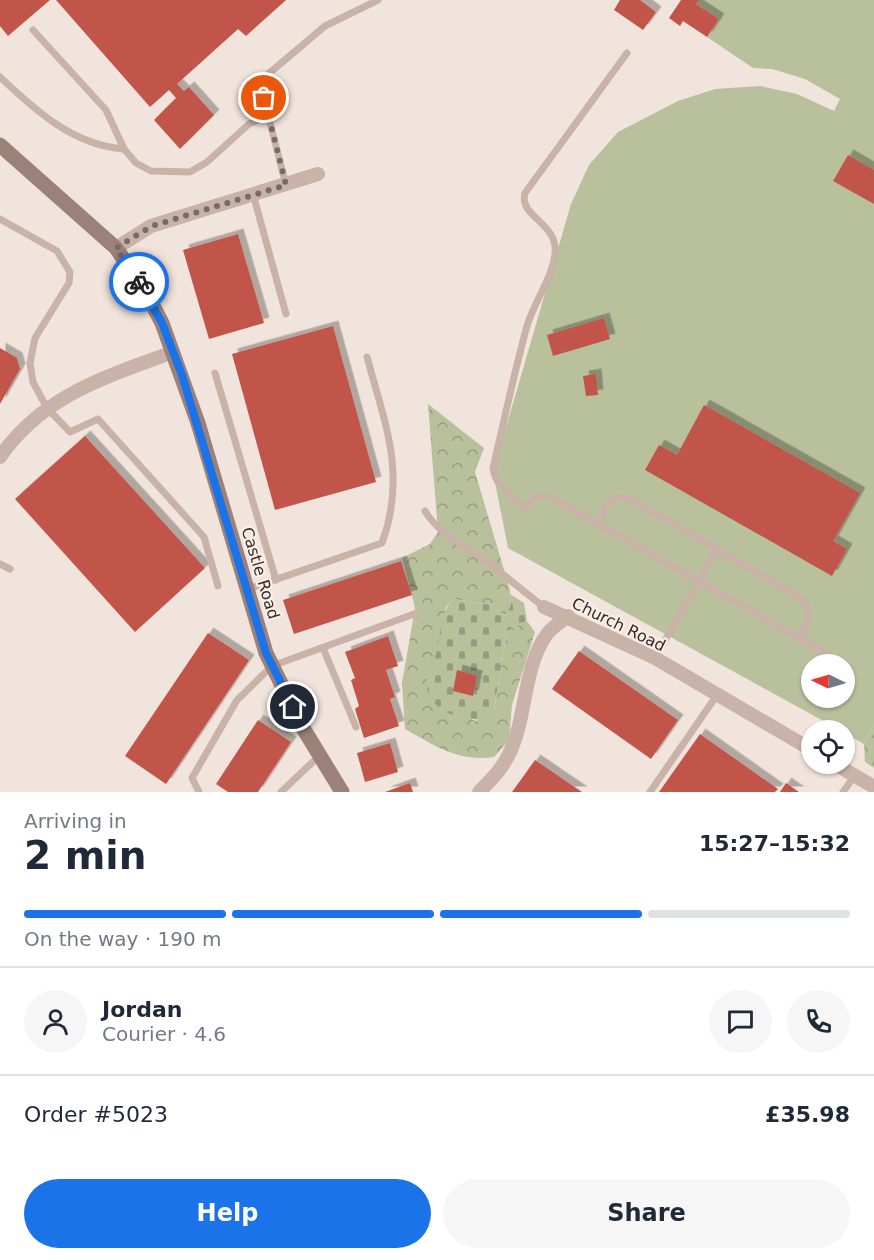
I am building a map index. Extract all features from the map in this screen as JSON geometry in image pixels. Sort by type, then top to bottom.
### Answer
[{"type":"main road","name":"Castle Road","points":[[0,145],[116,248],[143,287],[162,323],[173,352],[272,666],[319,756],[342,792]]},
{"type":"street","points":[[116,248],[152,226],[318,174]]},
{"type":"street","points":[[0,456],[47,408],[85,385],[173,352]]},
{"type":"street","name":"Church Road","points":[[544,607],[568,616],[655,658],[801,744]]},
{"type":"street","points":[[479,792],[497,774],[510,753],[518,730],[537,651],[548,633],[568,616]]},
{"type":"street","points":[[855,775],[874,787]]},
{"type":"lane","points":[[286,185],[260,81],[325,26],[378,0]]},
{"type":"lane","points":[[33,30],[106,110],[124,149],[136,163],[151,171],[190,172],[207,162],[249,124],[268,115]]},
{"type":"lane","points":[[627,52],[525,193],[524,204],[528,210],[552,232],[555,255],[528,324],[493,468],[502,488],[526,508],[535,497],[549,496],[827,654]]},
{"type":"lane","points":[[0,77],[62,129],[104,147],[124,149]]},
{"type":"lane","points":[[253,194],[286,314]]},
{"type":"lane","points":[[0,219],[57,251],[70,272],[69,283],[35,338],[32,354],[33,382],[47,408],[70,432],[98,419],[204,537],[218,586]]},
{"type":"lane","points":[[248,589],[382,543],[391,511],[395,465],[367,357]]},
{"type":"lane","points":[[215,373],[276,580]]},
{"type":"lane","points":[[598,524],[610,501],[620,496],[627,497],[803,598],[808,604],[810,616],[799,638]]},
{"type":"lane","name":"Church Road","points":[[425,511],[433,524],[544,607]]},
{"type":"lane","points":[[655,658],[717,549]]},
{"type":"lane","points":[[0,564],[9,569]]},
{"type":"lane","points":[[199,792],[192,778],[237,700],[272,666],[414,614]]},
{"type":"lane","points":[[322,648],[356,727]]},
{"type":"lane","points":[[650,792],[717,695]]},
{"type":"lane","points":[[281,792],[319,756]]},
{"type":"lane","points":[[843,792],[855,775]]},
{"type":"green space","points":[[699,0],[874,0],[874,724],[864,744],[855,739],[855,720],[822,720],[508,548],[493,472],[571,204],[589,165],[618,132],[678,101],[715,89],[760,86],[797,94],[834,111],[840,99],[805,79],[772,69],[753,68],[707,37],[719,19],[696,4]]},
{"type":"green space","points":[[428,404],[484,448],[475,472],[510,590],[511,605],[505,616],[493,605],[453,599],[446,607],[437,654],[427,680],[441,709],[476,721],[494,710],[507,631],[527,621],[535,632],[512,705],[509,740],[494,757],[458,755],[437,747],[405,729],[402,683],[415,608],[402,558],[430,544],[438,532]]},
{"type":"green space","points":[[510,594],[524,603],[527,621],[507,631],[494,710],[489,718],[469,719],[440,708],[428,692],[427,682],[449,605],[453,599],[493,605],[505,616],[511,605]]},
{"type":"green space","points":[[874,724],[874,768],[865,762],[864,744]]},
{"type":"building","points":[[0,0],[50,0],[8,36],[0,26]]},
{"type":"building","points":[[56,0],[286,0],[246,36],[238,29],[177,84],[184,91],[189,87],[214,115],[180,149],[154,120],[176,98],[169,90],[150,107]]},
{"type":"building","points":[[620,0],[640,0],[656,12],[643,30],[614,10]]},
{"type":"building","points":[[681,0],[699,0],[696,4],[719,19],[707,37],[683,21],[680,26],[669,18]]},
{"type":"building","points":[[848,155],[874,170],[874,204],[833,181]]},
{"type":"building","points":[[238,234],[264,323],[209,339],[183,250]]},
{"type":"building","points":[[604,318],[610,339],[553,356],[547,335]]},
{"type":"building","points":[[333,326],[376,482],[275,510],[232,354]]},
{"type":"building","points":[[0,348],[17,358],[20,369],[0,404]]},
{"type":"building","points":[[596,374],[598,395],[586,396],[583,376]]},
{"type":"building","points":[[704,405],[860,493],[833,541],[847,549],[832,576],[645,470],[659,445],[677,455]]},
{"type":"building","points":[[85,436],[205,568],[135,632],[15,499]]},
{"type":"building","points":[[401,561],[412,595],[294,634],[283,600]]},
{"type":"building","points":[[208,633],[249,660],[166,784],[125,756]]},
{"type":"building","points":[[388,636],[398,666],[386,670],[395,697],[390,699],[399,726],[364,738],[355,709],[359,706],[351,680],[355,678],[345,652]]},
{"type":"building","points":[[579,651],[678,720],[651,759],[552,689]]},
{"type":"building","points":[[457,670],[477,676],[473,696],[453,691]]},
{"type":"building","points":[[258,720],[291,742],[258,792],[228,792],[216,784]]},
{"type":"building","points":[[700,734],[778,789],[775,792],[659,792]]},
{"type":"building","points":[[390,743],[398,772],[365,782],[357,753]]},
{"type":"building","points":[[535,760],[582,792],[512,792]]},
{"type":"building","points":[[410,783],[413,792],[385,792]]},
{"type":"building","points":[[786,783],[799,792],[780,792]]},
{"type":"way so far","points":[[139,282],[116,248],[152,226],[286,185],[264,98]]},
{"type":"route","points":[[139,282],[162,323],[182,375],[266,653],[293,707]]}]
